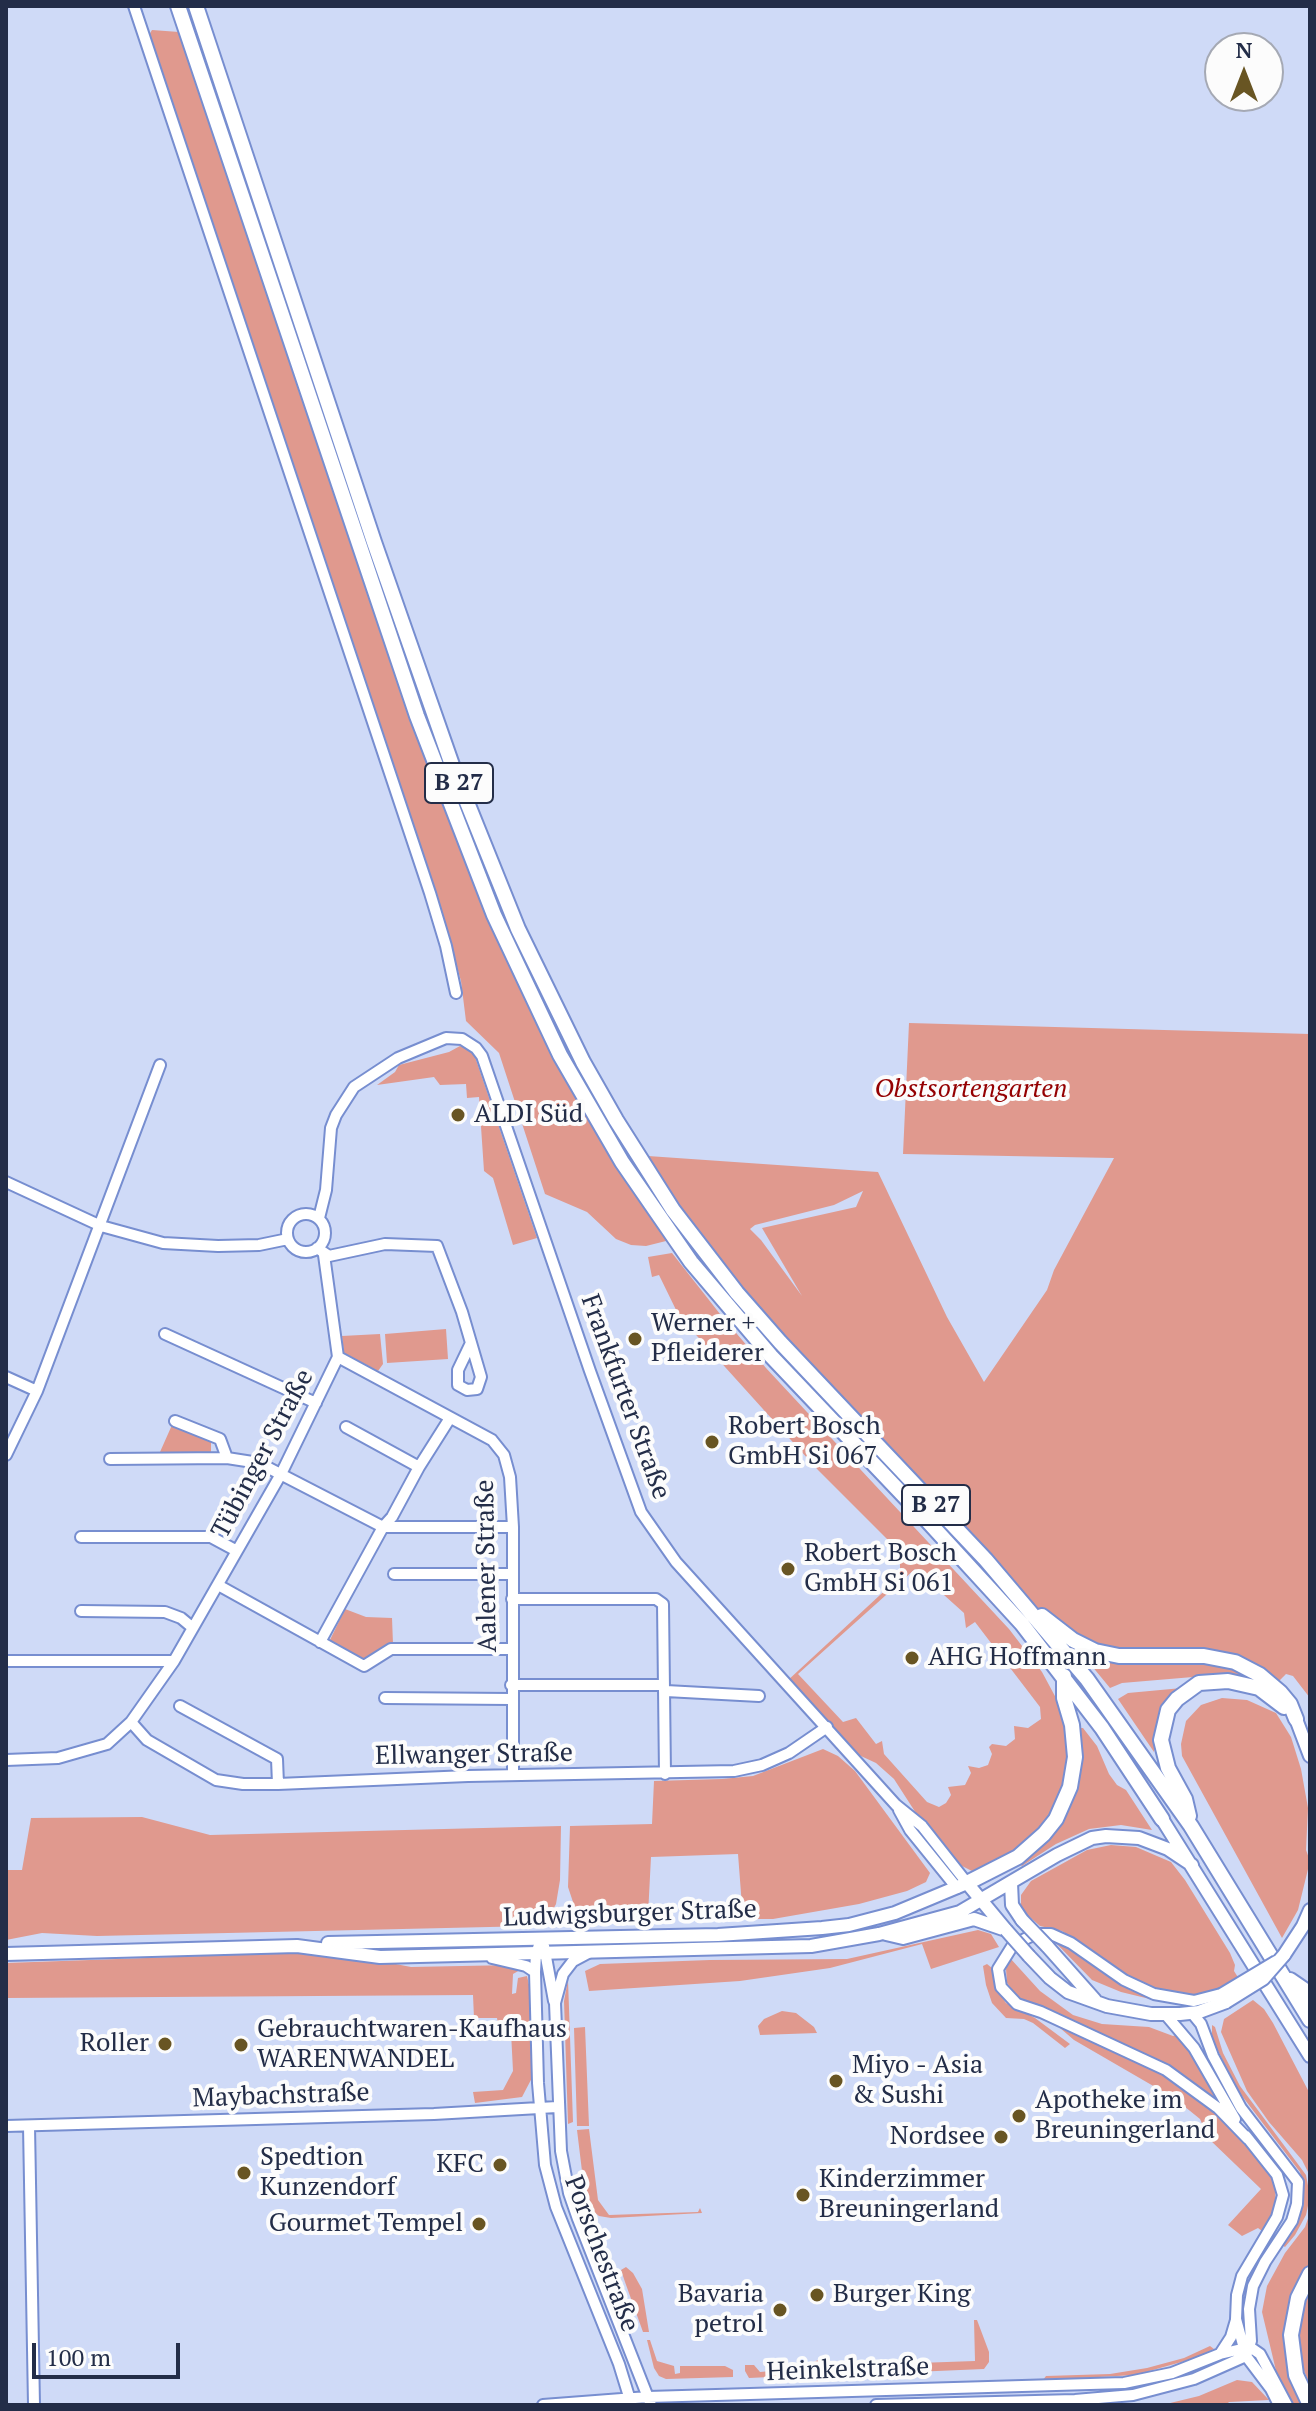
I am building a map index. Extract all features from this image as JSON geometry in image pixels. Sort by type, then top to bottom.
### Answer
[{"type":"highway","name":"B 27","points":[[179,10],[427,744],[494,915],[560,1055],[622,1162],[662,1223],[725,1304],[975,1571],[1064,1675],[1162,1819]]},
{"type":"highway","name":"B 27","points":[[197,10],[374,542],[452,765],[518,929],[583,1062],[673,1210],[737,1293],[1033,1612],[1102,1699],[1191,1826],[1310,2020]]},
{"type":"highway","points":[[1033,1612],[1050,1620],[1073,1640],[1095,1651],[1130,1658],[1192,1655],[1235,1662],[1260,1675],[1280,1692],[1290,1704],[1296,1719]]},
{"type":"highway","points":[[962,1886],[1031,1847],[1060,1810],[1070,1787],[1075,1757],[1072,1725],[1064,1698],[1064,1675]]},
{"type":"highway","points":[[1191,1826],[1185,1799],[1168,1768],[1161,1740],[1168,1710],[1177,1699],[1199,1683],[1228,1681],[1259,1688],[1296,1719]]},
{"type":"highway","points":[[1284,1976],[1306,1991],[1310,1998]]},
{"type":"highway","points":[[1310,2274],[1298,2298],[1291,2335],[1296,2375],[1310,2405]]},
{"type":"main road","points":[[1296,1719],[1310,1756]]},
{"type":"main road","name":"B 27","points":[[1162,1819],[1310,2056]]},
{"type":"main road","points":[[881,1933],[937,1920],[982,1901],[1079,1843],[1106,1836],[1148,1840],[1192,1865]]},
{"type":"main road","points":[[1011,1883],[1012,1905],[1022,1920],[1097,2003]]},
{"type":"main road","points":[[962,1886],[982,1901],[1029,1956],[1068,1992],[1097,2003],[1166,2015],[1212,2008],[1224,1998],[1263,1979],[1284,1955],[1310,1910]]},
{"type":"main road","name":"Ludwigsburger Straße","points":[[6,1954],[297,1946],[339,1942],[709,1935],[836,1927],[895,1913],[962,1886]]},
{"type":"main road","points":[[881,1933],[903,1938],[974,1919],[1006,1930]]},
{"type":"main road","name":"Ludwigsburger Straße","points":[[297,1946],[380,1957],[590,1953],[811,1946],[881,1933]]},
{"type":"street","points":[[134,6],[430,893],[456,993]]},
{"type":"street","name":"Frankfurter Straße","points":[[319,1218],[326,1190],[331,1128],[354,1087],[398,1058],[453,1037],[469,1042],[482,1056],[641,1512],[676,1562],[896,1805],[922,1826],[962,1886]]},
{"type":"street","points":[[6,1455],[37,1391],[160,1065]]},
{"type":"street","points":[[6,1182],[101,1226],[163,1243],[259,1245],[288,1239]]},
{"type":"street","points":[[320,1252],[325,1235],[319,1218],[305,1214],[293,1219],[289,1224],[288,1239],[300,1251],[320,1252],[329,1256],[385,1244],[437,1246],[462,1312],[470,1345]]},
{"type":"street","name":"Tübinger Straße","points":[[6,1760],[58,1758],[107,1744],[131,1722],[174,1661],[281,1474],[338,1357],[320,1252]]},
{"type":"street","points":[[165,1334],[316,1403]]},
{"type":"street","name":"Aalener Straße","points":[[338,1357],[492,1440],[504,1455],[510,1477],[513,1527],[513,1775]]},
{"type":"street","points":[[6,1377],[37,1391]]},
{"type":"street","points":[[320,1642],[383,1527],[392,1517],[450,1418]]},
{"type":"street","points":[[175,1421],[220,1439],[227,1458]]},
{"type":"street","points":[[346,1427],[419,1467]]},
{"type":"street","points":[[110,1459],[227,1458],[259,1463],[383,1527],[513,1527]]},
{"type":"street","points":[[81,1537],[211,1537],[237,1551]]},
{"type":"street","points":[[394,1574],[512,1574]]},
{"type":"street","points":[[218,1585],[364,1666],[391,1649],[511,1649]]},
{"type":"street","points":[[512,1599],[656,1599],[663,1604],[665,1774]]},
{"type":"street","points":[[81,1611],[165,1612],[181,1618],[193,1628]]},
{"type":"street","points":[[6,1661],[174,1661]]},
{"type":"street","points":[[511,1685],[665,1688],[759,1696]]},
{"type":"street","points":[[385,1698],[511,1699]]},
{"type":"street","points":[[180,1706],[277,1759],[278,1784]]},
{"type":"street","name":"Ellwanger Straße","points":[[131,1722],[147,1740],[216,1780],[278,1784],[734,1771],[762,1765],[789,1753],[827,1727]]},
{"type":"street","points":[[1220,2354],[1231,2337],[1242,2276],[1277,2217],[1283,2200],[1277,2175],[1218,2108],[1183,2080],[1105,2040],[1017,2004],[1001,1987],[999,1965],[1013,1945],[1035,1934],[1051,1934],[1071,1943],[1144,1991],[1194,2001],[1224,1998]]},
{"type":"street","name":"Porschestraße","points":[[541,1939],[541,1954],[555,2003]]},
{"type":"street","name":"Porschestraße","points":[[590,1953],[573,1961],[563,1974],[555,2003],[561,2151],[569,2193],[649,2401]]},
{"type":"street","name":"Porschestraße","points":[[541,1954],[535,1972],[542,2150],[554,2200],[633,2403]]},
{"type":"street","points":[[474,1955],[505,1960],[535,1972]]},
{"type":"street","points":[[1201,2024],[1203,2015],[1212,2008]]},
{"type":"street","points":[[1192,2013],[1201,2024],[1219,2068],[1241,2108],[1298,2182],[1292,2221],[1253,2286],[1247,2351]]},
{"type":"street","points":[[1166,2015],[1194,2048],[1248,2139]]},
{"type":"street","name":"Maybachstraße","points":[[6,2126],[557,2107]]},
{"type":"street","points":[[29,2126],[34,2405]]},
{"type":"street","points":[[1236,2319],[1247,2351],[1279,2405]]},
{"type":"street","points":[[1247,2351],[1260,2354],[1287,2405]]},
{"type":"street","name":"Heinkelstraße","points":[[543,2405],[1075,2386],[1149,2379],[1220,2354],[1247,2351]]},
{"type":"street","name":"Heinkelstraße","points":[[876,2405],[1075,2400],[1160,2389],[1194,2379],[1247,2351]]},
{"type":"street","points":[[1075,2386],[1075,2400]]},
{"type":"green space","points":[[152,30],[179,32],[194,70],[392,657],[533,1009],[670,1240],[646,1246],[631,1245],[616,1239],[587,1212],[545,1194],[499,1053],[466,1021],[461,981],[446,928],[152,50],[149,35]]},
{"type":"green space","name":"Obstsortengarten","points":[[909,1023],[1310,1034],[1310,1698],[1293,1676],[1286,1674],[1277,1683],[1235,1662],[1119,1656],[1033,1612],[780,1342],[697,1232],[648,1156],[878,1172],[947,1317],[984,1382],[1047,1290],[1054,1270],[1114,1158],[903,1154]],"holes":[[[863,1191],[856,1207],[762,1228],[802,1296],[750,1229],[755,1225],[834,1205]]]},
{"type":"green space","points":[[460,1046],[473,1051],[537,1238],[513,1245],[493,1178],[484,1171],[479,1097],[467,1098],[466,1084],[440,1085],[434,1077],[377,1085],[395,1072],[399,1065],[449,1052]]},
{"type":"green space","points":[[672,1253],[766,1368],[1009,1629],[1042,1672],[1063,1711],[1069,1752],[1063,1787],[1049,1816],[1036,1833],[1016,1850],[972,1871],[960,1865],[923,1824],[894,1779],[876,1763],[850,1751],[786,1682],[893,1583],[900,1569],[900,1559],[890,1548],[893,1545],[818,1470],[679,1316],[659,1275],[652,1277],[648,1257]],"holes":[[[915,1569],[964,1613],[966,1628],[975,1622],[1040,1707],[1041,1719],[1028,1728],[1014,1726],[1015,1739],[1006,1746],[992,1744],[988,1765],[979,1768],[968,1766],[971,1773],[965,1785],[948,1787],[951,1795],[939,1807],[927,1802],[884,1754],[882,1741],[876,1744],[856,1718],[843,1722],[798,1674]]]},
{"type":"green space","points":[[446,1329],[448,1359],[387,1363],[385,1334]]},
{"type":"green space","points":[[380,1334],[383,1364],[378,1371],[344,1353],[342,1336]]},
{"type":"green space","points":[[172,1425],[211,1441],[211,1454],[160,1452]]},
{"type":"green space","points":[[345,1609],[366,1617],[392,1618],[393,1644],[366,1661],[329,1642]]},
{"type":"green space","points":[[1077,1648],[1237,1668],[1251,1678],[1216,1673],[1198,1679],[1122,1683],[1110,1688]]},
{"type":"green space","points":[[1182,1688],[1158,1718],[1154,1752],[1118,1699],[1128,1693]]},
{"type":"green space","points":[[1222,1698],[1247,1700],[1276,1713],[1291,1737],[1301,1769],[1308,1808],[1306,1850],[1310,1861],[1298,1910],[1282,1938],[1182,1756],[1186,1721],[1201,1705]]},
{"type":"green space","points":[[1081,1728],[1097,1746],[1109,1774],[1117,1785],[1126,1790],[1152,1830],[1121,1825],[1089,1829],[1056,1844],[1022,1866],[1019,1863],[1047,1840],[1064,1817],[1080,1762]]},
{"type":"green space","points":[[823,1749],[838,1756],[855,1771],[930,1873],[926,1882],[907,1891],[859,1904],[773,1919],[743,1919],[738,1854],[651,1857],[648,1915],[596,1916],[575,1908],[568,1887],[570,1826],[652,1824],[654,1781],[753,1776]]},
{"type":"green space","points":[[142,1817],[210,1835],[561,1826],[560,1880],[556,1904],[547,1921],[533,1926],[97,1936],[42,1933],[6,1940],[6,1870],[22,1870],[31,1818]]},
{"type":"green space","points":[[1111,1845],[1136,1847],[1171,1862],[1230,1953],[1239,1979],[1219,1990],[1198,1996],[1162,1992],[1129,1977],[1062,1931],[1040,1926],[1025,1913],[1021,1895],[1031,1881],[1087,1850]]},
{"type":"green space","points":[[978,1930],[991,1934],[999,1947],[931,1969],[922,1944],[830,1968],[740,1981],[589,1991],[585,1971],[600,1964],[847,1959]]},
{"type":"green space","points":[[1052,1939],[1130,1990],[1154,2000],[1121,1992],[1092,1980]]},
{"type":"green space","points":[[314,1952],[411,1967],[513,1965],[520,1970],[513,1974],[512,1994],[516,1993],[518,1978],[527,1976],[531,1993],[533,2076],[522,2097],[475,2103],[473,2092],[503,2090],[513,2071],[511,2032],[498,2024],[497,2018],[474,2018],[473,1995],[6,1998],[6,1963]]},
{"type":"green space","points":[[1010,1958],[1040,1991],[1073,2015],[1102,2024],[1149,2027],[1173,2036],[1179,2034],[1222,2106],[1157,2061],[1018,1997],[1007,1983],[1006,1969]]},
{"type":"green space","points":[[987,1964],[992,1968],[995,1987],[1006,2003],[1035,2018],[1070,2044],[1065,2048],[1024,2019],[1006,2018],[992,2003],[983,1966]]},
{"type":"green space","points":[[568,1980],[573,2122],[568,2124],[564,2001]]},
{"type":"green space","points":[[1253,2000],[1273,2023],[1310,2094],[1310,2176],[1302,2160],[1247,2091],[1221,2032],[1224,2019]]},
{"type":"green space","points":[[782,2011],[796,2013],[817,2033],[760,2035],[758,2026],[764,2019]]},
{"type":"green space","points":[[1053,2022],[1151,2066],[1204,2100],[1238,2134],[1268,2171],[1275,2186],[1276,2206],[1262,2231],[1258,2228],[1242,2236],[1228,2225],[1261,2189],[1209,2139],[1200,2119],[1174,2098],[1074,2040]]},
{"type":"green space","points":[[1212,2025],[1240,2086],[1306,2175],[1310,2196],[1306,2215],[1285,2247],[1282,2245],[1296,2224],[1304,2204],[1300,2172],[1239,2092],[1212,2039]]},
{"type":"green space","points":[[585,2027],[589,2126],[577,2126],[574,2028]]},
{"type":"green space","points":[[589,2129],[598,2200],[609,2215],[698,2212],[700,2208],[702,2213],[599,2216],[589,2199],[577,2130]]},
{"type":"green space","points":[[1310,2213],[1310,2264],[1296,2288],[1285,2325],[1289,2368],[1304,2405],[1292,2405],[1278,2379],[1262,2312],[1267,2286],[1285,2253],[1305,2227]]},
{"type":"green space","points":[[626,2267],[642,2289],[649,2332],[643,2332],[625,2282],[621,2270]]},
{"type":"green space","points":[[1310,2286],[1310,2387],[1301,2362],[1297,2337]]},
{"type":"green space","points":[[974,2320],[977,2320],[989,2352],[989,2362],[984,2369],[890,2373],[890,2364],[975,2361]]},
{"type":"green space","points":[[647,2340],[650,2340],[657,2361],[674,2366],[675,2374],[680,2373],[680,2366],[725,2366],[733,2370],[733,2377],[666,2379],[659,2376]]},
{"type":"green space","points":[[1210,2346],[1214,2349],[1192,2359],[1135,2375],[1043,2380],[1046,2376],[1110,2374],[1147,2368],[1184,2358]]},
{"type":"green space","points":[[822,2358],[833,2363],[833,2374],[749,2378],[745,2371],[745,2365],[754,2365],[760,2372],[771,2371],[771,2364],[812,2363]]},
{"type":"green space","points":[[1237,2380],[1252,2382],[1269,2400],[1229,2402],[1226,2405],[1100,2405],[1166,2404],[1199,2396]]},
{"type":"place","name":"ALDI Süd","points":[[458,1115]]},
{"type":"place","name":"Werner + Pfleiderer","points":[[635,1339]]},
{"type":"place","name":"Robert Bosch GmbH Si 067","points":[[712,1442]]},
{"type":"place","name":"Robert Bosch GmbH Si 061","points":[[788,1569]]},
{"type":"place","name":"AHG Hoffmann","points":[[912,1658]]},
{"type":"place","name":"Roller","points":[[165,2044]]},
{"type":"place","name":"Gebrauchtwaren-Kaufhaus WARENWANDEL","points":[[241,2045]]},
{"type":"place","name":"Miyo - Asia & Sushi","points":[[836,2081]]},
{"type":"place","name":"Apotheke im Breuningerland","points":[[1019,2116]]},
{"type":"place","name":"Nordsee","points":[[1001,2137]]},
{"type":"place","name":"KFC","points":[[500,2165]]},
{"type":"place","name":"Spedtion Kunzendorf","points":[[244,2173]]},
{"type":"place","name":"Kinderzimmer Breuningerland","points":[[803,2195]]},
{"type":"place","name":"Gourmet Tempel","points":[[479,2224]]},
{"type":"place","name":"Burger King","points":[[817,2295]]},
{"type":"place","name":"Bavaria petrol","points":[[780,2310]]}]
